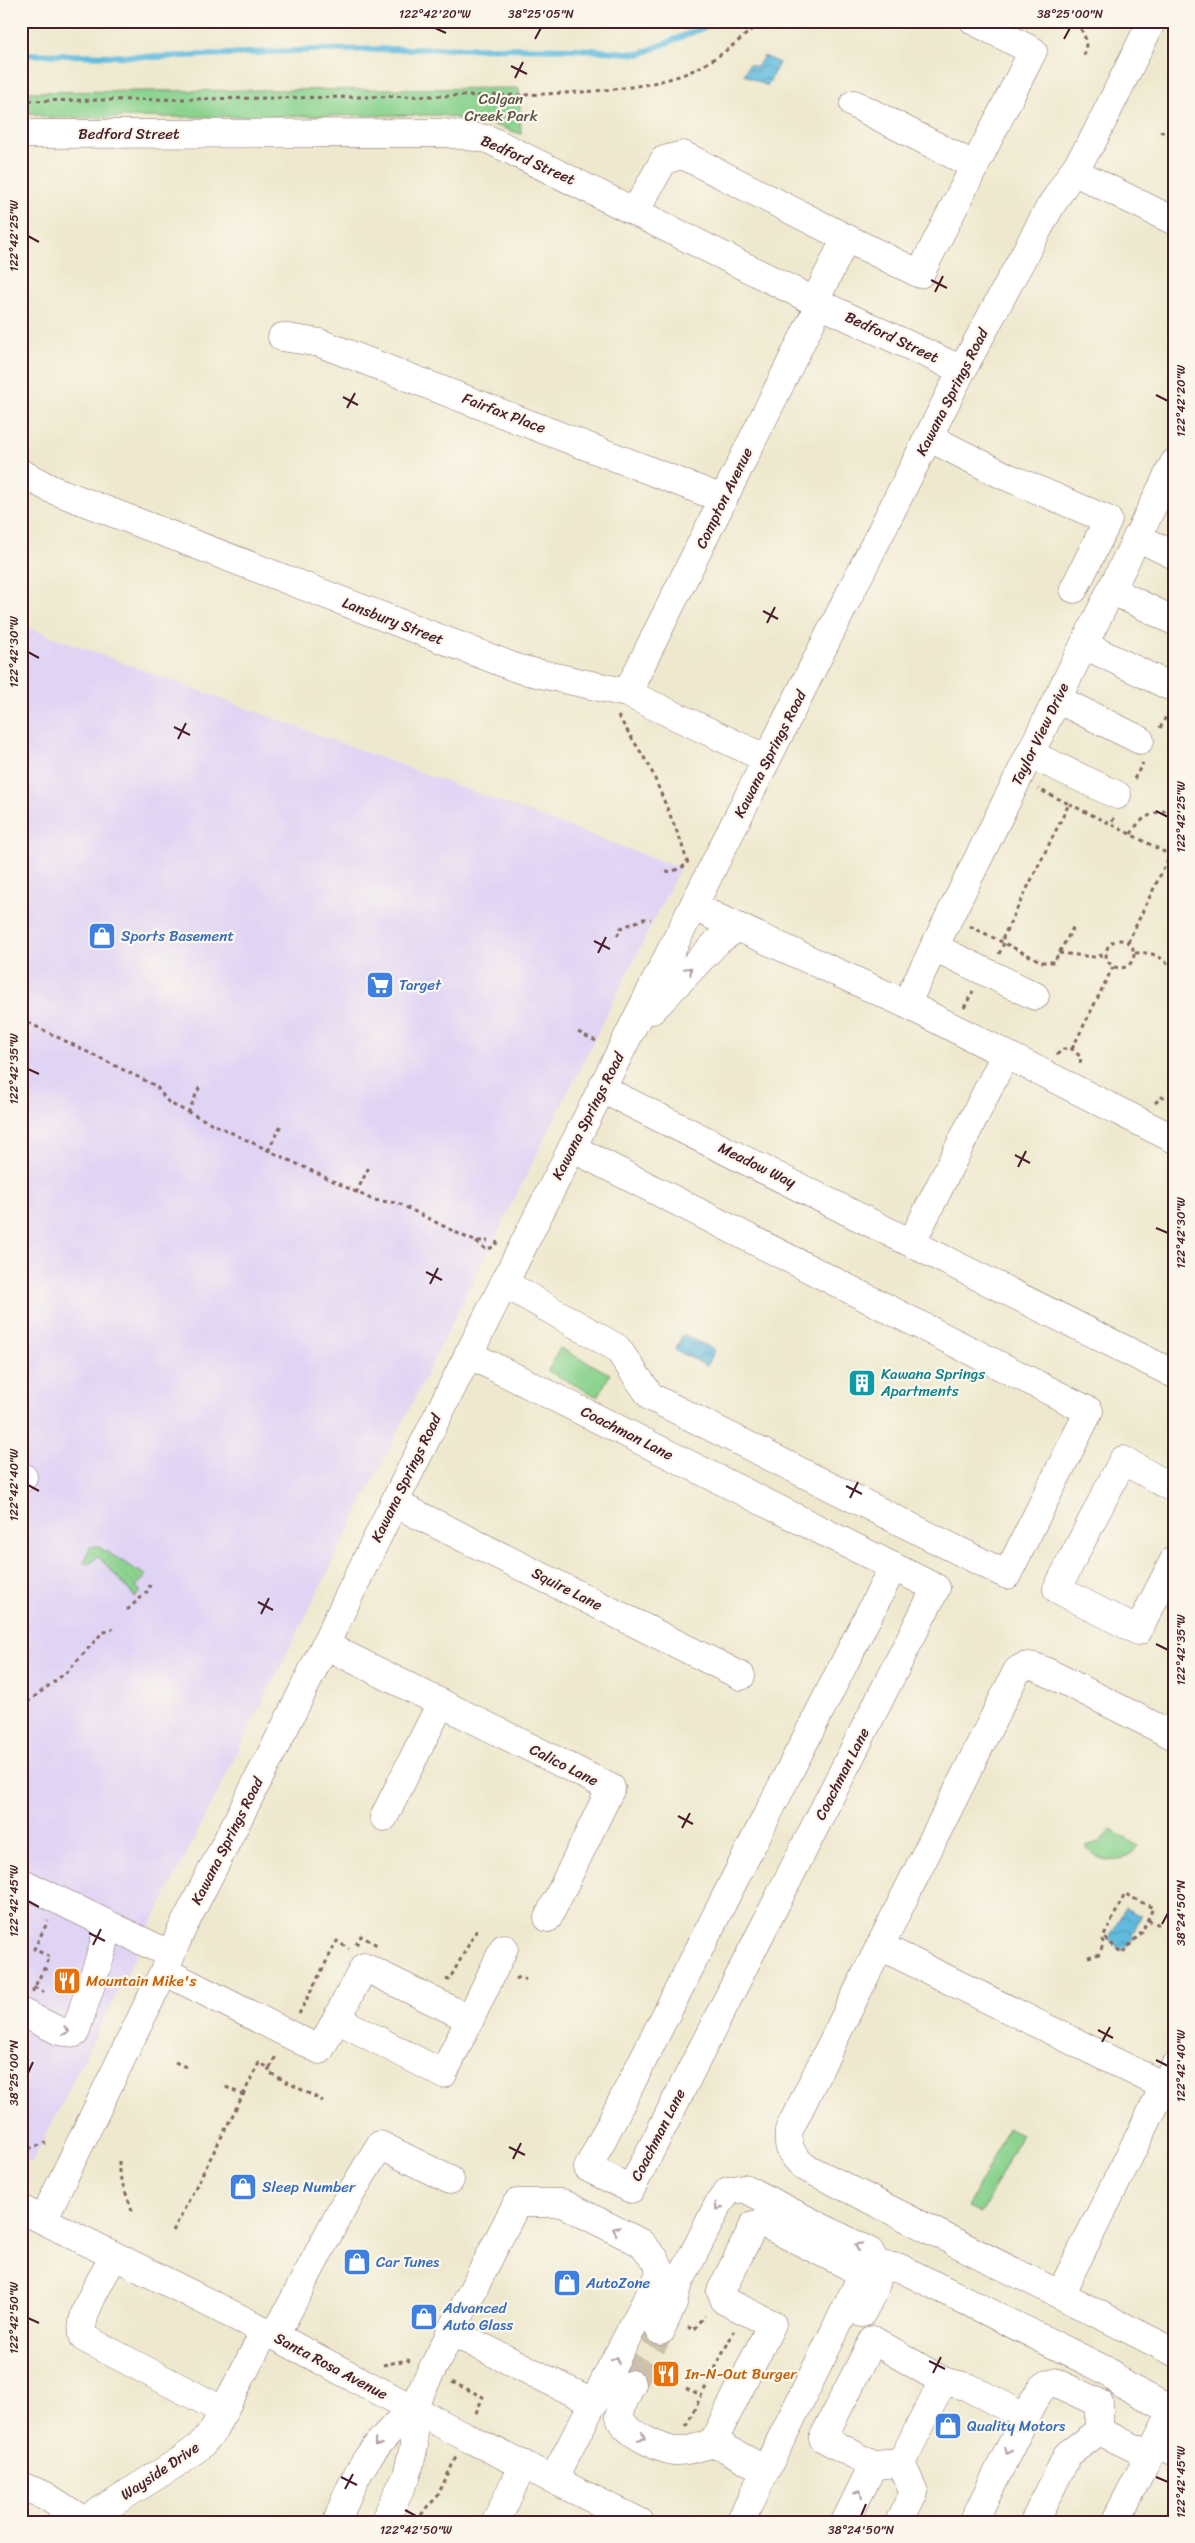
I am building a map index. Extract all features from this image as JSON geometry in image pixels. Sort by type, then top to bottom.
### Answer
[{"type":"street","points":[[636,210],[664,160],[683,155],[920,274],[1033,51],[974,21]]},
{"type":"street","name":"Kawana Springs Road","points":[[32,2215],[167,1963],[468,1354],[962,370],[1050,207],[1092,142],[1152,21]]},
{"type":"street","points":[[854,104],[975,166]]},
{"type":"street","name":"Bedford Street","points":[[21,134],[444,133],[488,139],[636,210],[817,302],[962,370]]},
{"type":"street","points":[[1074,170],[1174,221]]},
{"type":"street","name":"Compton Avenue","points":[[627,693],[723,500],[846,238]]},
{"type":"street","name":"Fairfax Place","points":[[282,337],[320,343],[723,500]]},
{"type":"street","points":[[928,437],[1003,475],[1108,520],[1074,589]]},
{"type":"street","name":"Taylor View Drive","points":[[906,1004],[934,947],[1038,758],[1057,699],[1174,463]]},
{"type":"street","name":"Lansbury Street","points":[[21,473],[51,489],[519,669],[627,693],[767,759]]},
{"type":"street","points":[[1137,537],[1174,555]]},
{"type":"street","points":[[1111,590],[1174,620]]},
{"type":"street","points":[[1084,645],[1171,694]]},
{"type":"street","points":[[1057,699],[1147,746]]},
{"type":"street","points":[[1038,758],[1122,798]]},
{"type":"street","points":[[694,907],[906,1004],[1174,1139]]},
{"type":"street","points":[[632,1030],[718,941],[738,927]]},
{"type":"street","points":[[934,947],[1035,996]]},
{"type":"street","points":[[912,1242],[1005,1055]]},
{"type":"street","name":"Meadow Way","points":[[602,1089],[1174,1374]]},
{"type":"street","points":[[504,1283],[617,1348],[651,1397],[1007,1575],[1089,1411],[572,1148]]},
{"type":"street","name":"Coachman Lane","points":[[468,1354],[936,1588],[631,2189],[588,2168],[893,1567]]},
{"type":"street","points":[[1174,1489],[1123,1460],[1058,1589],[1138,1631],[1174,1560]]},
{"type":"street","name":"Squire Lane","points":[[394,1503],[741,1676]]},
{"type":"street","name":"Calico Lane","points":[[325,1644],[611,1788],[548,1918]]},
{"type":"street","points":[[1174,1736],[1032,1665],[1022,1666],[1017,1671],[789,2130],[787,2145],[792,2156],[805,2167],[1174,2352]]},
{"type":"street","points":[[384,1817],[441,1703]]},
{"type":"street","points":[[21,1882],[108,1926],[167,1963],[320,2050],[364,1967],[470,2019]]},
{"type":"street","points":[[26,2003],[60,2031],[75,2033],[103,1948],[108,1926]]},
{"type":"street","points":[[880,1946],[1171,2081],[1060,2294]]},
{"type":"street","points":[[337,2019],[443,2074],[504,1948]]},
{"type":"street","name":"Wayside Drive","points":[[21,2486],[44,2495],[86,2521],[193,2451],[213,2430],[380,2145],[450,2180]]},
{"type":"street","points":[[660,2331],[673,2304],[676,2289],[718,2205],[728,2191],[744,2188],[870,2252],[868,2270]]},
{"type":"street","points":[[338,2522],[357,2473],[368,2455],[385,2434],[412,2409],[517,2202],[562,2203],[641,2242],[656,2260],[661,2272],[554,2478]]},
{"type":"street","name":"Santa Rosa Avenue","points":[[32,2215],[270,2334],[412,2409],[554,2478],[607,2514],[640,2522]]},
{"type":"street","points":[[716,2443],[717,2434],[772,2324],[725,2300],[721,2291],[754,2225],[763,2223],[849,2266],[868,2270],[900,2268],[1103,2368],[1123,2385],[1173,2409],[1160,2450],[1115,2522]]},
{"type":"street","points":[[114,2256],[82,2318],[81,2331],[84,2338],[224,2411]]},
{"type":"street","points":[[740,2522],[761,2479],[782,2473],[879,2279],[868,2270]]},
{"type":"street","points":[[450,2331],[594,2404]]},
{"type":"street","points":[[901,2463],[874,2465],[823,2438],[873,2340],[943,2381],[968,2387],[1006,2407]]},
{"type":"street","points":[[901,2463],[943,2381]]},
{"type":"street","points":[[973,2522],[1041,2389],[1054,2382],[1099,2403],[1100,2426]]},
{"type":"street","points":[[632,2384],[622,2405],[620,2418],[626,2428],[665,2449],[671,2450],[678,2451],[716,2443]]},
{"type":"street","points":[[384,2522],[407,2475],[414,2446],[412,2409]]},
{"type":"street","points":[[1100,2426],[1160,2450]]},
{"type":"street","points":[[1034,2522],[1068,2454],[1100,2426]]},
{"type":"street","points":[[716,2443],[761,2479]]},
{"type":"street","points":[[899,2522],[914,2492],[901,2463]]},
{"type":"street","points":[[496,2522],[523,2464]]},
{"type":"street","points":[[845,2522],[874,2465]]},
{"type":"path","points":[[21,101],[523,95],[599,90],[646,84],[682,74],[709,61],[737,43],[760,21]]},
{"type":"path","points":[[1075,23],[1082,29],[1088,44],[1084,56]]},
{"type":"path","points":[[1166,93],[1174,84]]},
{"type":"path","points":[[1160,131],[1173,137]]},
{"type":"path","points":[[1112,824],[1122,798],[1171,694]]},
{"type":"path","points":[[609,713],[618,716],[650,767],[680,839],[688,864],[674,871],[662,872]]},
{"type":"path","points":[[1038,758],[1035,788],[1112,824],[1172,856],[1128,942]]},
{"type":"path","points":[[1004,943],[1003,937],[1069,804]]},
{"type":"path","points":[[1131,834],[1136,824],[1146,816],[1162,810],[1174,810]]},
{"type":"path","points":[[617,936],[621,928],[643,919],[651,919]]},
{"type":"path","points":[[965,924],[1042,962],[1054,962],[1075,924]]},
{"type":"path","points":[[1117,940],[1128,942],[1135,953],[1132,963],[1122,969],[1113,967],[1106,958],[1108,948],[1117,940]]},
{"type":"path","points":[[1135,953],[1148,951],[1158,955],[1174,970]]},
{"type":"path","points":[[1059,953],[1094,957],[1107,954]]},
{"type":"path","points":[[1072,1048],[1113,967]]},
{"type":"path","points":[[21,1019],[156,1086],[168,1103],[356,1193],[373,1200],[398,1203],[475,1241],[484,1249],[496,1245]]},
{"type":"path","points":[[578,1032],[598,1042]]},
{"type":"path","points":[[1055,1058],[1062,1049],[1072,1048]]},
{"type":"path","points":[[1072,1048],[1081,1057],[1079,1070]]},
{"type":"path","points":[[188,1112],[200,1086]]},
{"type":"path","points":[[1170,1099],[1174,1091]]},
{"type":"path","points":[[1151,1106],[1162,1097],[1170,1099],[1174,1103]]},
{"type":"path","points":[[268,1151],[281,1125]]},
{"type":"path","points":[[356,1193],[369,1167]]},
{"type":"path","points":[[475,1241],[488,1241]]},
{"type":"path","points":[[127,1610],[148,1591],[150,1584]]},
{"type":"path","points":[[21,1707],[68,1671],[102,1633],[113,1629]]},
{"type":"path","points":[[1088,1957],[1099,1954],[1106,1939],[1122,1953],[1142,1932],[1153,1908],[1125,1894],[1102,1940],[1104,1943]]},
{"type":"path","points":[[26,2003],[50,1957],[34,1949],[51,1916]]},
{"type":"path","points":[[1148,1920],[1160,1925]]},
{"type":"path","points":[[44,1968],[50,1971]]},
{"type":"path","points":[[517,1980],[520,1977],[526,1980]]},
{"type":"path","points":[[34,1987],[44,1992]]},
{"type":"path","points":[[176,2062],[186,2067]]},
{"type":"path","points":[[173,2231],[259,2062],[270,2068]]},
{"type":"path","points":[[273,2063],[268,2072],[323,2101]]},
{"type":"path","points":[[222,2085],[243,2095]]},
{"type":"path","points":[[21,2152],[46,2143]]},
{"type":"path","points":[[119,2161],[119,2174],[134,2213]]},
{"type":"path","points":[[708,2310],[705,2316],[710,2318]]},
{"type":"path","points":[[685,2428],[737,2325]]},
{"type":"path","points":[[686,2388],[701,2396]]},
{"type":"path","points":[[417,2522],[425,2509],[437,2497],[441,2488]]},
{"type":"shaded area","points":[[21,625],[680,868],[32,2163],[21,2159]]},
{"type":"green space","name":"Colgan Creek Park","points":[[519,88],[521,134],[494,125],[440,115],[48,118],[21,110],[21,92]]},
{"type":"green space","points":[[560,1348],[610,1374],[598,1397],[548,1371]]},
{"type":"green space","points":[[97,1546],[147,1576],[136,1586],[141,1592],[135,1597],[98,1556],[89,1564],[84,1563],[90,1547]]},
{"type":"green space","points":[[1111,1830],[1138,1846],[1133,1853],[1119,1860],[1104,1860],[1090,1852],[1085,1846],[1099,1842]]},
{"type":"green space","points":[[1008,2128],[1021,2134],[981,2214],[968,2208]]},
{"type":"water","points":[[764,56],[779,63],[767,86],[744,75],[749,64],[757,67]]},
{"type":"water","points":[[683,1334],[715,1350],[707,1366],[675,1350]]},
{"type":"water","points":[[1125,1908],[1141,1916],[1132,1935],[1135,1938],[1121,1951],[1109,1939]]},
{"type":"waterway","points":[[21,54],[161,57],[315,50],[504,48],[577,49],[640,54],[719,21]]},
{"type":"tunnel","points":[[632,2384],[660,2331]]},
{"type":"place","name":"Sports Basement","points":[[102,936]]},
{"type":"place","name":"Target","points":[[380,985]]},
{"type":"place","name":"Kawana Springs Apartments","points":[[862,1383]]},
{"type":"place","name":"Mountain Mike's","points":[[67,1981]]},
{"type":"place","name":"Sleep Number","points":[[243,2187]]},
{"type":"place","name":"Car Tunes","points":[[357,2262]]},
{"type":"place","name":"AutoZone","points":[[567,2283]]},
{"type":"place","name":"Advanced Auto Glass","points":[[424,2317]]},
{"type":"place","name":"In-N-Out Burger","points":[[666,2374]]},
{"type":"place","name":"Quality Motors","points":[[948,2426]]}]
